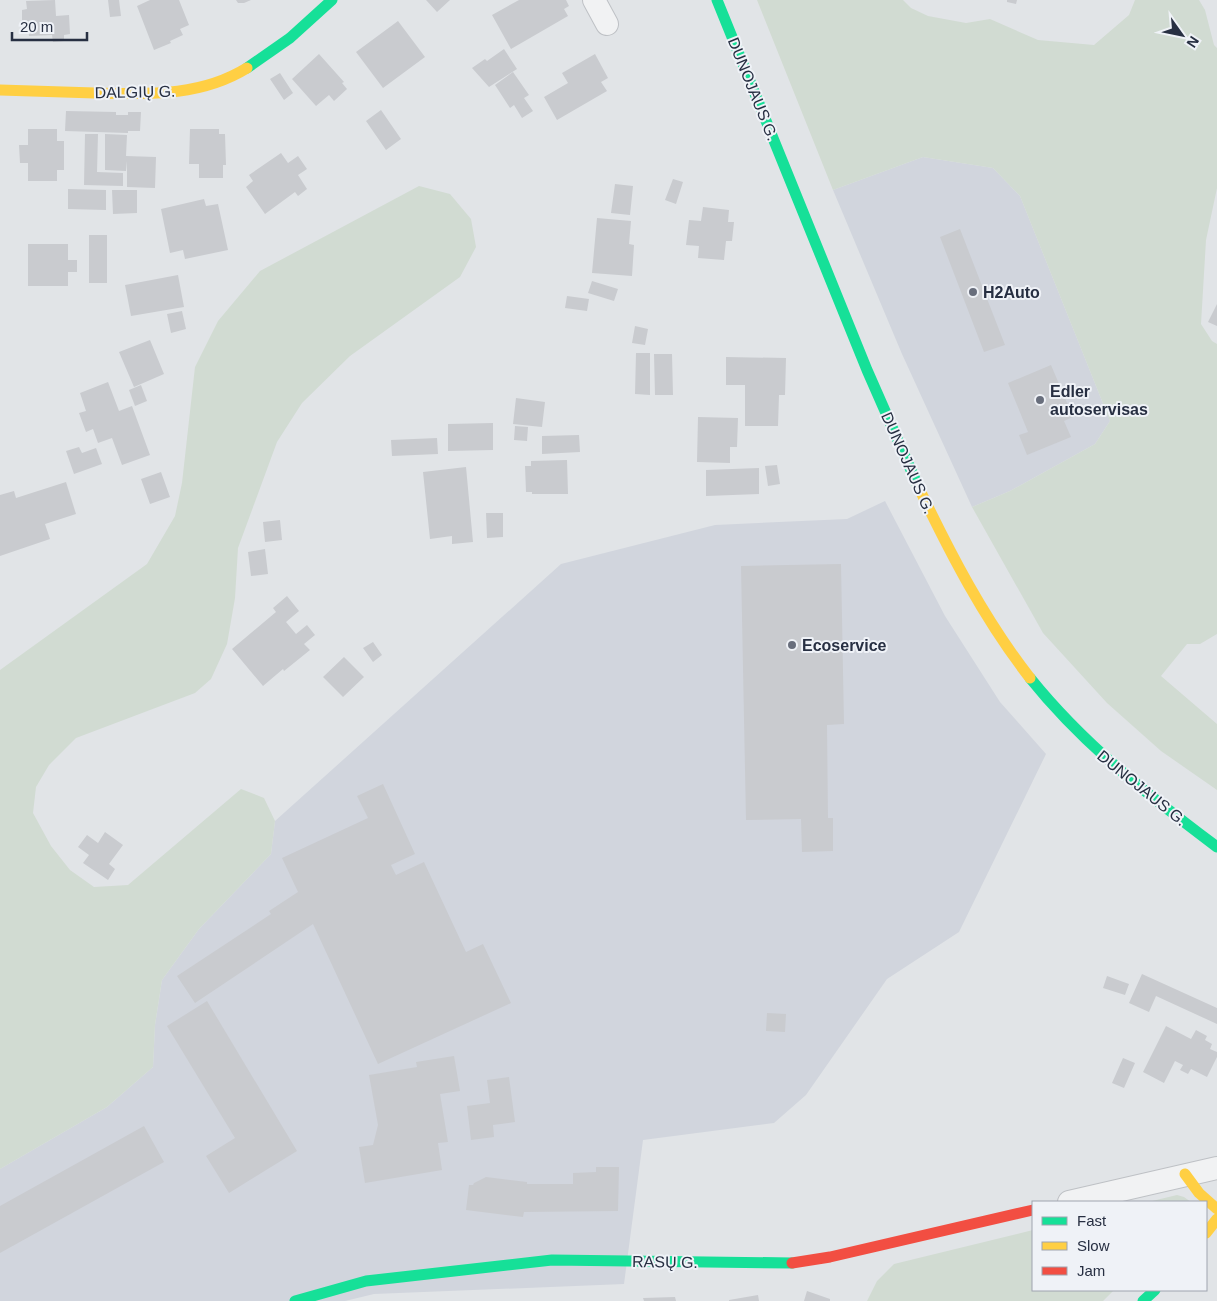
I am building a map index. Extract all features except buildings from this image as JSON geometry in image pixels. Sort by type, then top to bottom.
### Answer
[{"type":"street","name":"DALGIŲ G.","points":[[0,90],[146,94],[177,92],[208,86],[245,69],[296,33],[332,0]]},
{"type":"street","points":[[594,0],[607,24]]},
{"type":"street","name":"DUNOJAUS G.","points":[[718,0],[889,424],[934,520],[976,598],[1008,650],[1040,692],[1094,750],[1164,808],[1217,847]]},
{"type":"street","points":[[1073,1201],[1217,1168]]},
{"type":"street","points":[[1186,1174],[1199,1193],[1217,1209]]},
{"type":"street","name":"RASŲ G.","points":[[295,1301],[366,1281],[552,1260],[794,1263],[830,1257],[1032,1210]]},
{"type":"street","points":[[1207,1232],[1217,1220]]},
{"type":"street","points":[[1144,1301],[1154,1291]]},
{"type":"shaded area","points":[[757,0],[903,0],[911,8],[928,16],[966,23],[990,19],[1038,40],[1094,45],[1129,15],[1135,0],[1199,0],[1205,10],[1214,45],[1217,48],[1217,188],[1206,240],[1201,324],[1212,341],[1217,344],[1217,634],[1200,644],[1187,644],[1161,676],[1217,724],[1217,790],[1161,751],[1107,703],[1043,633],[972,507],[1010,491],[1095,444],[1110,421],[1020,196],[993,168],[923,157],[833,190]]},
{"type":"shaded area","points":[[923,157],[993,168],[1020,196],[1110,421],[1095,444],[1010,491],[972,507],[902,354],[833,190]]},
{"type":"shaded area","points":[[419,186],[450,194],[471,219],[476,247],[460,277],[350,356],[302,403],[277,442],[238,548],[235,598],[227,644],[211,679],[195,693],[76,738],[49,765],[36,787],[33,813],[51,846],[70,870],[94,887],[128,885],[241,789],[264,798],[275,821],[271,854],[199,929],[162,980],[155,1025],[153,1067],[107,1107],[0,1169],[0,670],[147,564],[175,516],[182,483],[195,367],[218,321],[260,271]]},
{"type":"shaded area","points":[[885,501],[945,616],[1000,702],[1046,754],[959,932],[887,979],[806,1095],[774,1123],[643,1140],[624,1284],[374,1294],[345,1301],[0,1301],[0,1169],[107,1107],[153,1067],[155,1025],[162,980],[199,929],[271,854],[275,821],[561,564],[715,525],[847,519]]},
{"type":"shaded area","points":[[1177,1195],[1190,1201],[1152,1201]]},
{"type":"shaded area","points":[[1032,1230],[1032,1291],[1113,1291],[1103,1301],[867,1301],[877,1281],[894,1264]]},
{"type":"traffic: fast","points":[[247,68],[290,38],[332,0]]},
{"type":"traffic: fast","points":[[717,0],[867,370],[918,486]]},
{"type":"traffic: fast","points":[[1030,678],[1072,725],[1118,768],[1217,847]]},
{"type":"traffic: fast","points":[[295,1301],[366,1281],[552,1260],[792,1263]]},
{"type":"traffic: fast","points":[[1143,1301],[1154,1291]]},
{"type":"traffic: slow","points":[[0,90],[115,93],[173,92],[211,84],[247,68]]},
{"type":"traffic: slow","points":[[918,486],[969,585],[1013,656],[1030,678]]},
{"type":"traffic: slow","points":[[1185,1174],[1199,1193],[1217,1209]]},
{"type":"traffic: slow","points":[[1207,1232],[1217,1219]]},
{"type":"traffic: jam","points":[[792,1263],[830,1257],[1032,1210]]},
{"type":"place","name":"H2Auto","points":[[973,292]]},
{"type":"place","name":"Edler autoservisas","points":[[1040,400]]},
{"type":"place","name":"Ecoservice","points":[[792,645]]}]
